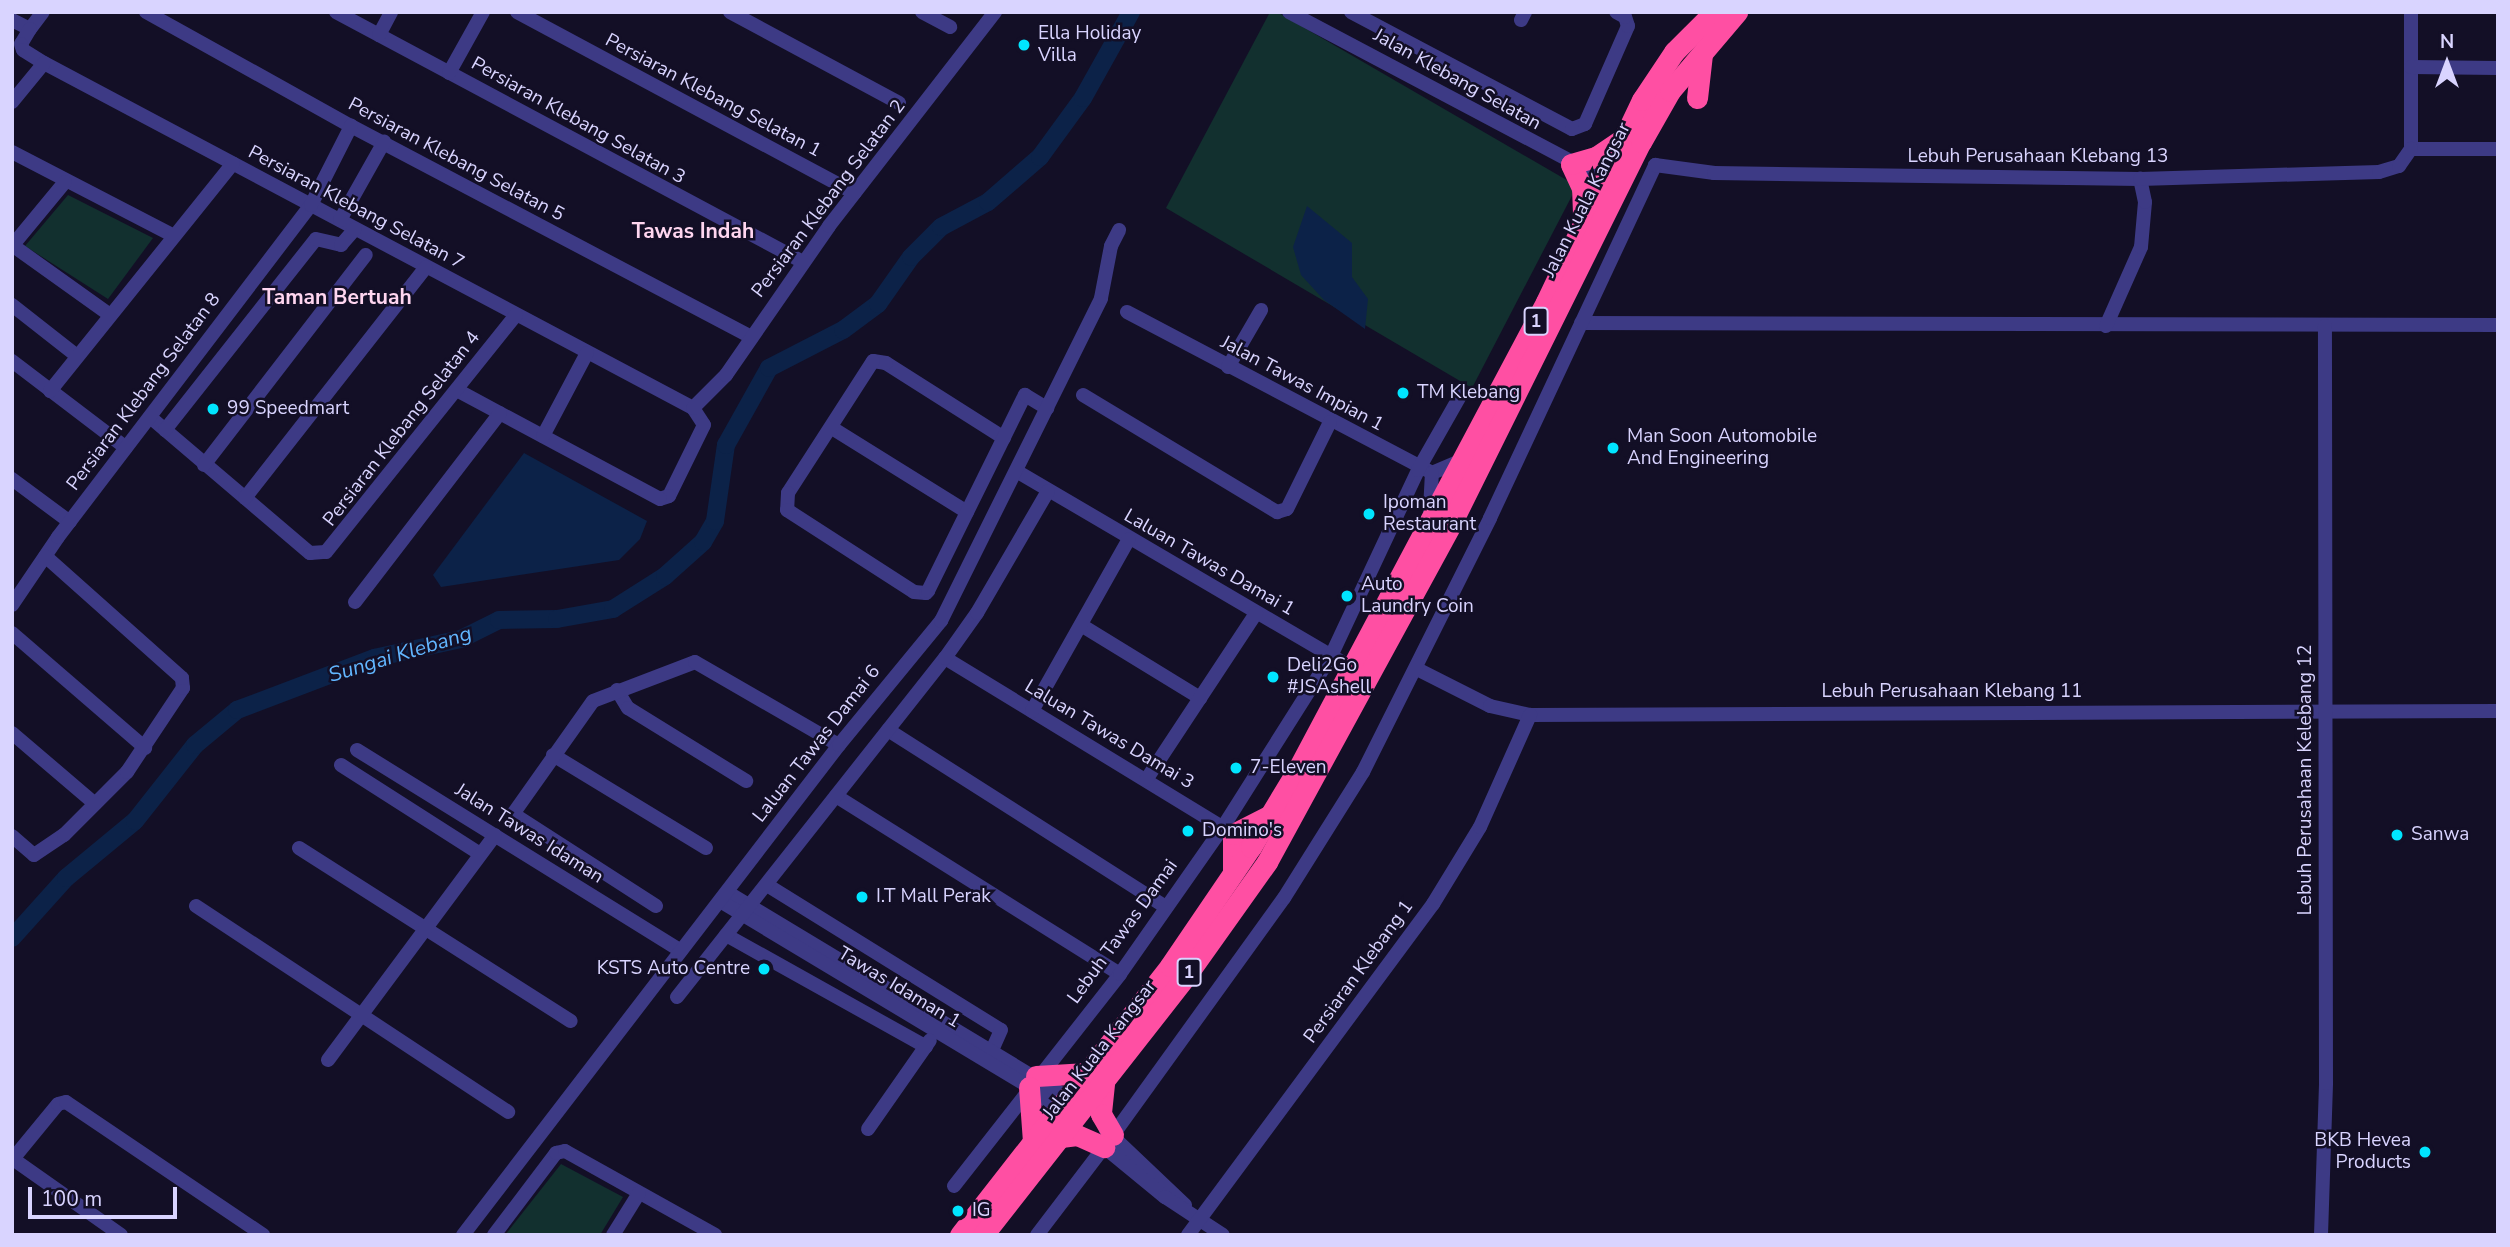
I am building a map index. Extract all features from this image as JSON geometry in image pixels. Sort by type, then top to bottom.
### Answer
[{"type":"highway","name":"Jalan Kuala Kangsar","points":[[983,1235],[1241,882],[1281,818],[1451,524],[1569,286],[1657,76],[1714,12]]},
{"type":"highway","name":"Jalan Kuala Kangsar","points":[[1631,141],[1737,12]]},
{"type":"highway","points":[[1698,97],[1702,54]]},
{"type":"highway","points":[[1583,220],[1582,188],[1571,164],[1597,157],[1631,141]]},
{"type":"highway","points":[[1569,286],[1604,179],[1631,141]]},
{"type":"highway","name":"Jalan Kuala Kangsar","points":[[1251,847],[1281,818],[1351,667],[1546,302],[1604,179]]},
{"type":"highway","points":[[1241,882],[1228,830],[1281,818]]},
{"type":"highway","points":[[1241,882],[1255,860],[1251,847]]},
{"type":"highway","points":[[1033,1142],[1033,1082],[1096,1077],[1108,1141],[1077,1135],[1069,1115]]},
{"type":"highway","name":"Jalan Kuala Kangsar","points":[[960,1235],[1033,1142],[1069,1115]]},
{"type":"street","points":[[12,20],[30,29],[43,12]]},
{"type":"street","name":"Persiaran Klebang Selatan 5","points":[[146,12],[351,126],[752,337]]},
{"type":"street","name":"Persiaran Klebang Selatan 3","points":[[336,12],[803,262]]},
{"type":"street","points":[[379,35],[391,12]]},
{"type":"street","points":[[449,73],[483,12]]},
{"type":"street","name":"Persiaran Klebang Selatan 1","points":[[517,12],[854,193]]},
{"type":"street","points":[[730,12],[898,103]]},
{"type":"street","points":[[922,12],[950,27]]},
{"type":"street","name":"Persiaran Klebang Selatan 2","points":[[694,408],[726,375],[854,193],[995,12]]},
{"type":"street","name":"Jalan Klebang Selatan","points":[[1289,12],[1390,64],[1571,164],[1604,179]]},
{"type":"street","points":[[1351,12],[1572,129],[1585,124],[1628,26],[1625,17],[1616,12]]},
{"type":"street","points":[[2411,12],[2411,149],[2498,149]]},
{"type":"street","name":"Persiaran Klebang Selatan 7","points":[[30,29],[21,44],[23,50],[44,63],[694,408]]},
{"type":"street","points":[[1390,64],[1404,41]]},
{"type":"street","points":[[12,102],[44,63]]},
{"type":"street","points":[[2411,66],[2498,68]]},
{"type":"street","name":"Persiaran Klebang Selatan 8","points":[[12,605],[70,522],[311,205],[351,126]]},
{"type":"street","points":[[340,220],[384,142]]},
{"type":"street","name":"Lebuh Perusahaan Klebang 13","points":[[1581,323],[1655,165],[1706,173],[2140,178],[2379,172],[2399,166],[2411,149]]},
{"type":"street","points":[[12,152],[65,182],[174,236]]},
{"type":"street","points":[[50,391],[233,163]]},
{"type":"street","points":[[2106,326],[2141,247],[2145,214],[2140,178]]},
{"type":"street","points":[[65,182],[12,245],[110,315]]},
{"type":"street","points":[[166,430],[316,239],[341,245],[355,229]]},
{"type":"street","name":"Laluan Tawas Damai 6","points":[[463,1235],[839,745],[941,621],[1018,472],[1101,298],[1111,246],[1119,230]]},
{"type":"street","points":[[204,465],[366,255]]},
{"type":"street","points":[[245,498],[426,267]]},
{"type":"street","points":[[12,305],[77,356]]},
{"type":"street","points":[[1228,367],[1261,310]]},
{"type":"street","name":"Jalan Tawas Impian 1","points":[[1127,312],[1330,422],[1426,470]]},
{"type":"street","name":"Persiaran Klebang Selatan 4","points":[[150,417],[310,553],[326,552],[459,391],[516,315]]},
{"type":"street","points":[[1037,1235],[1108,1141],[1326,834],[1417,669],[1581,323],[2498,325]]},
{"type":"street","name":"Lebuh Perusahaan Kelebang 12","points":[[2321,1235],[2325,326]]},
{"type":"street","points":[[543,436],[587,353]]},
{"type":"street","points":[[1004,438],[877,360],[870,363],[832,428],[788,493],[787,510],[922,593],[928,591],[966,515],[1004,438],[1025,395],[1047,408]]},
{"type":"street","points":[[12,361],[126,448]]},
{"type":"street","points":[[459,391],[660,499],[667,498],[704,425],[694,408]]},
{"type":"street","points":[[1083,395],[1277,512],[1287,509],[1330,422]]},
{"type":"street","name":"Lebuh Tawas Damai","points":[[954,1186],[1120,974],[1166,908],[1228,830],[1331,656],[1426,470],[1460,396]]},
{"type":"street","points":[[355,602],[500,413]]},
{"type":"street","points":[[832,428],[988,530]]},
{"type":"street","points":[[1429,520],[1426,470],[1461,461]]},
{"type":"street","name":"Laluan Tawas Damai 1","points":[[1018,472],[1351,667]]},
{"type":"street","points":[[12,479],[70,522]]},
{"type":"street","points":[[677,997],[945,658],[977,613],[1048,491]]},
{"type":"street","points":[[1032,711],[1129,539]]},
{"type":"street","points":[[12,836],[34,855],[64,835],[145,748],[183,688],[182,678],[45,556]]},
{"type":"street","points":[[1146,780],[1256,613]]},
{"type":"street","points":[[1081,625],[1200,698]]},
{"type":"street","points":[[12,633],[145,748]]},
{"type":"street","name":"Laluan Tawas Damai 3","points":[[945,658],[1228,830],[1251,847]]},
{"type":"street","points":[[656,906],[513,814],[593,701],[617,690],[698,663],[839,745]]},
{"type":"street","name":"Lebuh Perusahaan Klebang 11","points":[[1417,669],[1489,706],[1530,715],[2498,711]]},
{"type":"street","points":[[617,690],[628,708],[746,780]]},
{"type":"street","name":"Persiaran Klebang 1","points":[[1188,1235],[1196,1215],[1433,904],[1480,827],[1530,715]]},
{"type":"street","points":[[888,730],[1166,908]]},
{"type":"street","points":[[12,733],[95,804]]},
{"type":"street","name":"Jalan Tawas Idaman","points":[[357,750],[681,951]]},
{"type":"street","points":[[553,755],[706,848]]},
{"type":"street","points":[[341,765],[480,855]]},
{"type":"street","points":[[836,796],[1120,974]]},
{"type":"street","points":[[328,1060],[495,835]]},
{"type":"street","points":[[299,848],[571,1021]]},
{"type":"street","points":[[767,885],[1001,1030],[991,1052]]},
{"type":"street","name":"Tawas Idaman 1","points":[[724,896],[883,994],[991,1052],[1033,1082],[1069,1115],[1108,1141],[1223,1235]]},
{"type":"street","points":[[196,906],[508,1112]]},
{"type":"street","points":[[726,935],[926,1047]]},
{"type":"street","points":[[883,994],[899,967]]},
{"type":"street","name":"Tawas Idaman 1","points":[[883,994],[934,1033],[1033,1082]]},
{"type":"street","points":[[868,1129],[934,1033]]},
{"type":"street","points":[[121,1235],[13,1159],[63,1102],[263,1235]]},
{"type":"street","points":[[494,1235],[560,1152],[715,1235]]},
{"type":"street","points":[[613,1235],[639,1193]]},
{"type":"green space","points":[[1270,12],[1277,12],[1577,186],[1472,388],[1166,208]]},
{"type":"green space","points":[[68,195],[153,238],[108,299],[25,246]]},
{"type":"green space","points":[[561,1164],[623,1197],[600,1235],[505,1235]]},
{"type":"water","points":[[1307,206],[1352,243],[1352,277],[1368,299],[1365,329],[1324,300],[1301,275],[1293,247]]},
{"type":"water","points":[[524,453],[647,521],[640,539],[619,560],[441,587],[433,575]]},
{"type":"waterway","name":"Sungai Klebang","points":[[12,938],[66,878],[135,821],[195,745],[237,710],[374,658],[461,639],[499,620],[557,619],[613,609],[665,576],[703,542],[715,521],[726,445],[769,368],[843,330],[878,304],[911,257],[941,227],[988,202],[1040,157],[1083,98],[1131,12]]},
{"type":"place","name":"Ella Holiday Villa","points":[[1024,45]]},
{"type":"place","name":"TM Klebang","points":[[1403,393]]},
{"type":"place","name":"99 Speedmart","points":[[213,409]]},
{"type":"place","name":"Man Soon Automobile And Engineering","points":[[1613,448]]},
{"type":"place","name":"Ipoman Restaurant","points":[[1369,514]]},
{"type":"place","name":"Auto Laundry Coin","points":[[1347,596]]},
{"type":"place","name":"Deli2Go #JSAshell","points":[[1273,677]]},
{"type":"place","name":"7-Eleven","points":[[1236,768]]},
{"type":"place","name":"Domino's","points":[[1188,831]]},
{"type":"place","name":"Sanwa","points":[[2397,835]]},
{"type":"place","name":"I.T Mall Perak","points":[[862,897]]},
{"type":"place","name":"KSTS Auto Centre","points":[[764,969]]},
{"type":"place","name":"BKB Hevea Products","points":[[2425,1152]]},
{"type":"place","name":"IG","points":[[958,1211]]},
{"type":"district","name":"Tawas Indah","points":[[693,231]]},
{"type":"district","name":"Taman Bertuah","points":[[337,297]]}]
